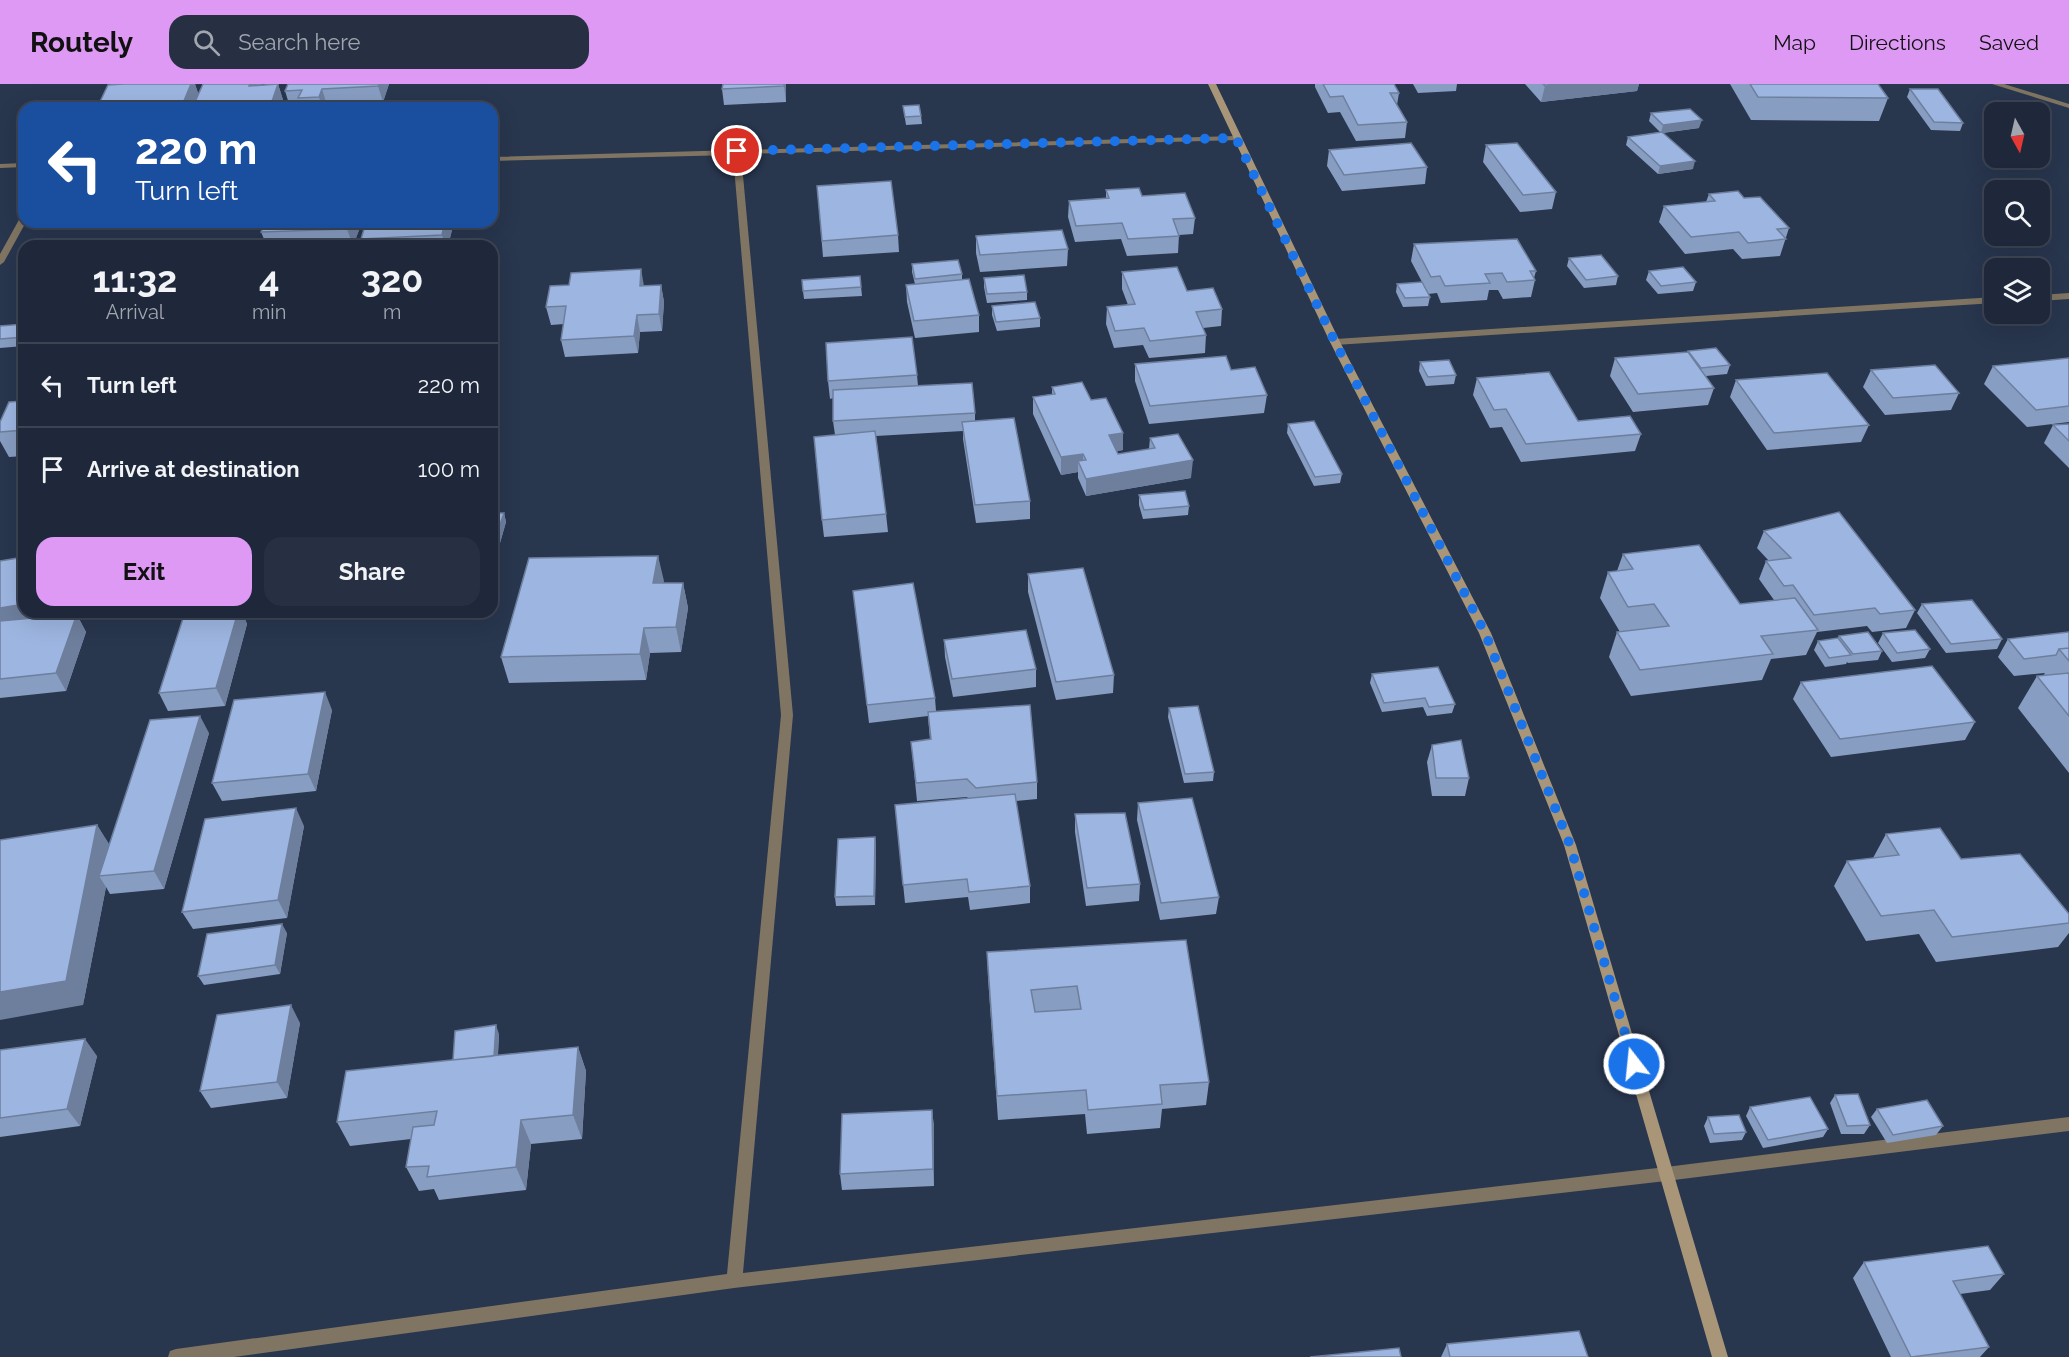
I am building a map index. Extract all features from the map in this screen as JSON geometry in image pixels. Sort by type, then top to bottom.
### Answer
[{"type":"street","points":[[1212,84],[1335,342],[1485,633],[1566,834],[1720,1357]]},
{"type":"street","points":[[1996,84],[2069,106]]},
{"type":"street","points":[[498,159],[1236,138]]},
{"type":"street","points":[[734,1281],[787,715],[737,151]]},
{"type":"street","points":[[0,166],[18,165]]},
{"type":"street","points":[[0,262],[19,228]]},
{"type":"street","points":[[2050,297],[2069,296]]},
{"type":"street","points":[[1335,342],[1984,301]]},
{"type":"street","points":[[176,1357],[734,1281],[1666,1174],[2069,1124]]},
{"type":"building","points":[[191,84],[184,102],[100,102],[108,85]]},
{"type":"building","points":[[203,84],[250,84],[249,86],[278,84],[272,102],[195,102]]},
{"type":"building","points":[[288,84],[379,84],[378,86],[322,89],[319,97],[298,98],[302,90],[285,91]]},
{"type":"building","points":[[723,84],[784,84],[784,86],[722,89]]},
{"type":"building","points":[[1323,84],[1394,84],[1399,93],[1390,93],[1407,122],[1358,125],[1343,96],[1330,97]]},
{"type":"building","points":[[1750,84],[1878,84],[1888,98],[1758,97]]},
{"type":"building","points":[[1910,89],[1938,89],[1963,123],[1934,122]]},
{"type":"building","points":[[919,105],[921,116],[905,117],[903,106]]},
{"type":"building","points":[[1690,109],[1702,120],[1663,125],[1651,113]]},
{"type":"building","points":[[1662,132],[1695,161],[1660,166],[1628,137]]},
{"type":"building","points":[[1411,143],[1427,167],[1344,175],[1329,150]]},
{"type":"building","points":[[1517,143],[1556,192],[1523,195],[1486,145]]},
{"type":"building","points":[[891,181],[898,235],[822,241],[817,186]]},
{"type":"building","points":[[1139,188],[1142,196],[1185,193],[1195,218],[1173,219],[1179,236],[1128,239],[1122,223],[1076,226],[1069,201],[1109,198],[1106,190]]},
{"type":"building","points":[[1738,191],[1744,198],[1760,197],[1789,228],[1777,229],[1786,239],[1748,243],[1739,232],[1691,237],[1664,206],[1715,201],[1709,194]]},
{"type":"building","points":[[263,228],[347,228],[347,229],[261,232]]},
{"type":"building","points":[[364,228],[444,228],[442,235],[361,239]]},
{"type":"building","points":[[1062,230],[1068,249],[980,255],[976,236]]},
{"type":"building","points":[[1517,239],[1536,271],[1530,271],[1535,280],[1507,282],[1502,273],[1485,274],[1490,283],[1445,286],[1440,276],[1431,277],[1414,244]]},
{"type":"building","points":[[1601,255],[1618,276],[1586,280],[1569,258]]},
{"type":"building","points":[[958,260],[962,274],[915,279],[912,264]]},
{"type":"building","points":[[1177,267],[1187,291],[1213,288],[1222,309],[1196,312],[1206,335],[1150,341],[1144,328],[1115,331],[1107,307],[1135,304],[1122,272]]},
{"type":"building","points":[[1683,267],[1696,282],[1661,286],[1649,271]]},
{"type":"building","points":[[641,269],[640,286],[661,285],[659,314],[637,315],[634,336],[561,340],[566,306],[546,307],[550,286],[569,285],[571,273]]},
{"type":"building","points":[[1024,275],[1027,292],[987,294],[984,278]]},
{"type":"building","points":[[860,276],[861,287],[803,291],[802,280]]},
{"type":"building","points":[[969,279],[979,315],[914,321],[906,285]]},
{"type":"building","points":[[1422,282],[1430,297],[1405,298],[1397,284]]},
{"type":"building","points":[[1035,302],[1040,318],[996,322],[992,306]]},
{"type":"building","points":[[18,324],[18,338],[0,339],[0,326]]},
{"type":"building","points":[[912,337],[917,375],[828,381],[826,343]]},
{"type":"building","points":[[1716,348],[1730,365],[1701,368],[1688,351]]},
{"type":"building","points":[[1688,352],[1714,388],[1638,394],[1615,358]]},
{"type":"building","points":[[1226,356],[1231,370],[1255,367],[1267,395],[1150,406],[1135,364]]},
{"type":"building","points":[[2069,358],[2069,406],[2036,410],[1993,366]]},
{"type":"building","points":[[1449,360],[1456,375],[1428,377],[1420,362]]},
{"type":"building","points":[[1935,365],[1959,393],[1893,398],[1871,370]]},
{"type":"building","points":[[1549,372],[1578,421],[1630,416],[1641,434],[1526,444],[1506,409],[1494,410],[1477,378]]},
{"type":"building","points":[[1827,373],[1869,425],[1774,433],[1736,380]]},
{"type":"building","points":[[1082,382],[1091,400],[1106,398],[1123,433],[1109,435],[1118,454],[1155,448],[1150,438],[1178,434],[1193,460],[1086,479],[1078,461],[1086,460],[1083,454],[1061,457],[1033,397],[1055,394],[1052,387]]},
{"type":"building","points":[[972,383],[975,413],[833,421],[833,390]]},
{"type":"building","points":[[18,401],[18,430],[0,432],[0,422],[9,402]]},
{"type":"building","points":[[1014,418],[1030,501],[975,505],[962,422]]},
{"type":"building","points":[[1314,421],[1342,474],[1315,477],[1288,424]]},
{"type":"building","points":[[2069,424],[2069,441],[2053,425]]},
{"type":"building","points":[[875,431],[886,514],[822,520],[814,437]]},
{"type":"building","points":[[1185,491],[1189,506],[1144,510],[1139,495]]},
{"type":"building","points":[[1839,512],[1915,610],[1880,614],[1875,608],[1814,615],[1793,585],[1784,586],[1766,561],[1791,558],[1764,531]]},
{"type":"building","points":[[498,513],[504,513],[498,530]]},
{"type":"building","points":[[1699,545],[1740,604],[1795,598],[1818,630],[1761,636],[1773,654],[1640,670],[1617,632],[1669,626],[1654,604],[1628,607],[1608,572],[1633,569],[1623,554]]},
{"type":"building","points":[[658,556],[653,583],[683,583],[676,627],[644,628],[640,654],[501,657],[529,558]]},
{"type":"building","points":[[18,558],[18,605],[0,608],[0,561]]},
{"type":"building","points":[[1083,568],[1114,675],[1056,682],[1028,574]]},
{"type":"building","points":[[913,583],[935,698],[867,705],[853,591]]},
{"type":"building","points":[[1972,600],[2002,639],[1951,644],[1922,604]]},
{"type":"building","points":[[76,618],[56,673],[0,679],[0,621]]},
{"type":"building","points":[[183,618],[236,618],[216,688],[159,693]]},
{"type":"building","points":[[1026,630],[1036,669],[952,679],[944,640]]},
{"type":"building","points":[[1915,630],[1930,649],[1897,653],[1883,633]]},
{"type":"building","points":[[1868,632],[1882,651],[1853,654],[1839,636]]},
{"type":"building","points":[[2069,632],[2069,648],[2059,649],[2056,655],[2024,659],[2008,639]]},
{"type":"building","points":[[1838,638],[1851,655],[1829,658],[1818,641]]},
{"type":"building","points":[[2069,648],[2069,661],[2059,649]]},
{"type":"building","points":[[1932,666],[1975,722],[1840,739],[1801,682]]},
{"type":"building","points":[[1438,667],[1455,704],[1429,707],[1425,698],[1384,703],[1372,674]]},
{"type":"building","points":[[2069,673],[2069,716],[2037,676]]},
{"type":"building","points":[[325,692],[308,774],[212,783],[234,700]]},
{"type":"building","points":[[1030,705],[1037,782],[976,788],[967,779],[916,783],[911,742],[931,739],[928,712]]},
{"type":"building","points":[[1198,706],[1214,772],[1185,774],[1169,708]]},
{"type":"building","points":[[200,716],[154,871],[99,876],[150,720]]},
{"type":"building","points":[[1461,740],[1469,778],[1436,778],[1432,745]]},
{"type":"building","points":[[1015,794],[1030,886],[969,892],[967,879],[903,885],[895,805]]},
{"type":"building","points":[[1192,798],[1219,897],[1161,903],[1138,803]]},
{"type":"building","points":[[296,808],[278,900],[182,912],[205,819]]},
{"type":"building","points":[[1125,813],[1140,884],[1087,888],[1075,814]]},
{"type":"building","points":[[97,825],[66,981],[0,992],[0,840]]},
{"type":"building","points":[[1940,828],[1961,859],[2020,854],[2069,914],[2069,923],[1952,937],[1934,910],[1881,916],[1847,861],[1899,855],[1886,834]]},
{"type":"building","points":[[875,837],[874,896],[835,897],[838,839]]},
{"type":"building","points":[[282,924],[275,965],[198,976],[207,934]]},
{"type":"building","points":[[1186,940],[1209,1082],[1160,1085],[1162,1104],[1088,1110],[1086,1090],[997,1096],[987,952]],"holes":[[[1077,986],[1081,1009],[1035,1012],[1031,990]]]},
{"type":"building","points":[[291,1005],[277,1082],[200,1091],[217,1015]]},
{"type":"building","points":[[496,1025],[494,1056],[453,1060],[455,1031]]},
{"type":"building","points":[[85,1039],[67,1109],[0,1118],[0,1050]]},
{"type":"building","points":[[578,1047],[573,1115],[521,1120],[516,1167],[427,1177],[429,1166],[406,1167],[413,1127],[434,1125],[437,1111],[337,1122],[346,1071]]},
{"type":"building","points":[[1858,1094],[1870,1125],[1847,1126],[1835,1095]]},
{"type":"building","points":[[1810,1097],[1828,1129],[1768,1140],[1750,1107]]},
{"type":"building","points":[[1927,1100],[1943,1126],[1893,1135],[1877,1109]]},
{"type":"building","points":[[932,1110],[933,1169],[840,1174],[842,1114]]},
{"type":"building","points":[[1739,1115],[1746,1132],[1714,1134],[1708,1117]]},
{"type":"building","points":[[1988,1246],[2004,1274],[1953,1281],[1989,1347],[1911,1357],[1864,1262]]},
{"type":"building","points":[[1579,1331],[1588,1357],[1450,1357],[1447,1344]]},
{"type":"building","points":[[1399,1348],[1401,1357],[1310,1357]]},
{"type":"route","points":[[737,151],[1236,138],[1335,342],[1485,633],[1570,845],[1634,1064]]}]
